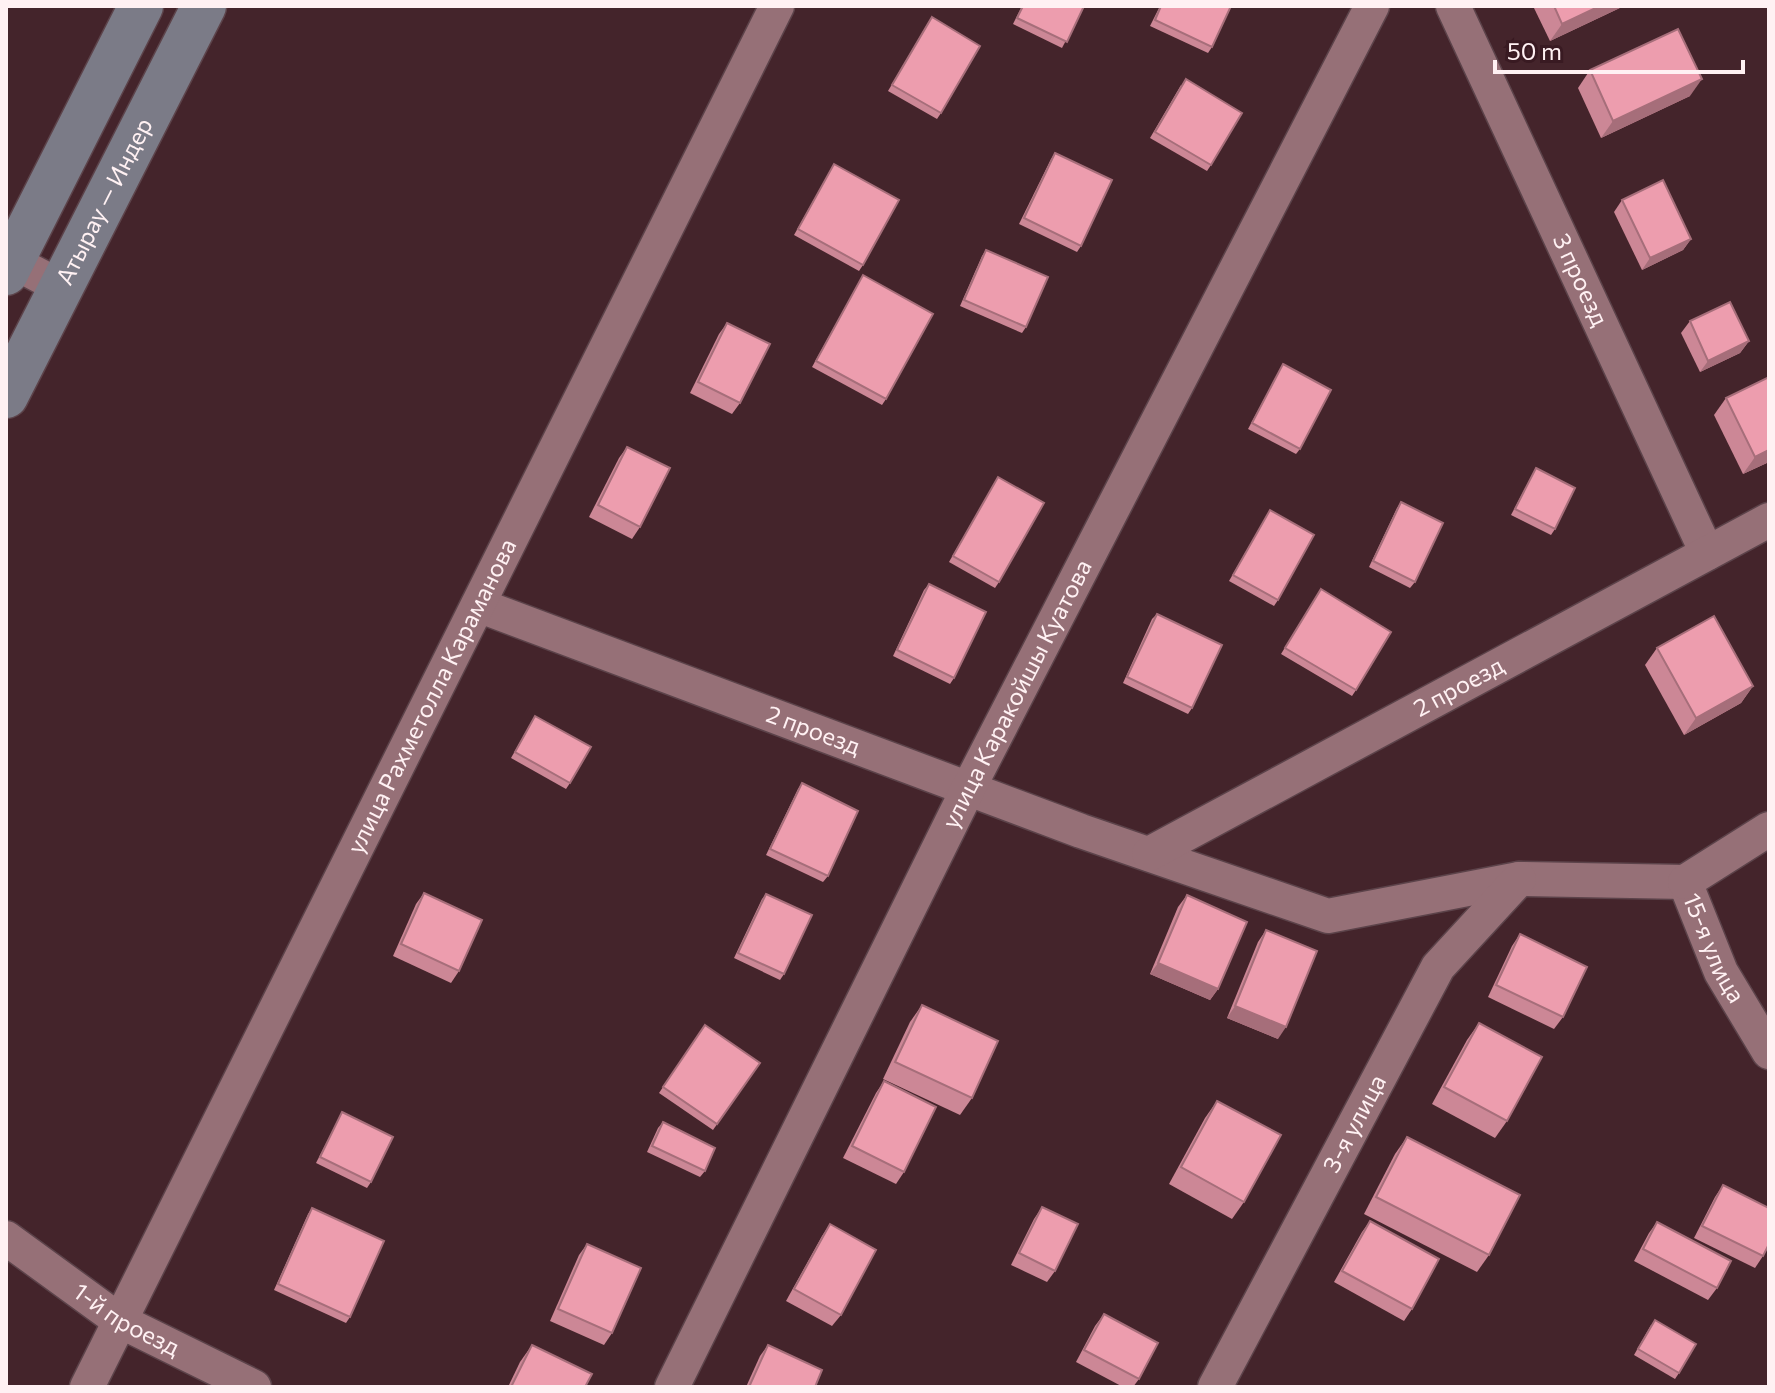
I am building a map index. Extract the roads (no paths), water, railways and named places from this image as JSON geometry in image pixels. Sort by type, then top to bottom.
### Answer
[{"type":"main road","points":[[8,264],[141,6]]},
{"type":"main road","name":"Атырау — Индер","points":[[6,396],[204,6]]},
{"type":"street","name":"улица Рахметолла Караманова","points":[[87,1387],[777,6]]},
{"type":"street","name":"улица Каракойшы Куатова","points":[[672,1387],[968,789],[1372,6]]},
{"type":"street","name":"3 проезд","points":[[1453,6],[1707,553]]},
{"type":"street","points":[[8,264],[61,287]]},
{"type":"street","name":"2 проезд","points":[[1149,854],[1769,520]]},
{"type":"street","name":"2 проезд","points":[[478,605],[968,789],[1328,916],[1519,879],[1685,882]]},
{"type":"street","points":[[1685,882],[1769,829]]},
{"type":"street","name":"3-я улица","points":[[1215,1387],[1438,967],[1519,879]]},
{"type":"street","name":"15-я улица","points":[[1685,882],[1721,972],[1769,1052]]},
{"type":"street","name":"1-й проезд","points":[[6,1238],[120,1321],[254,1387]]}]
